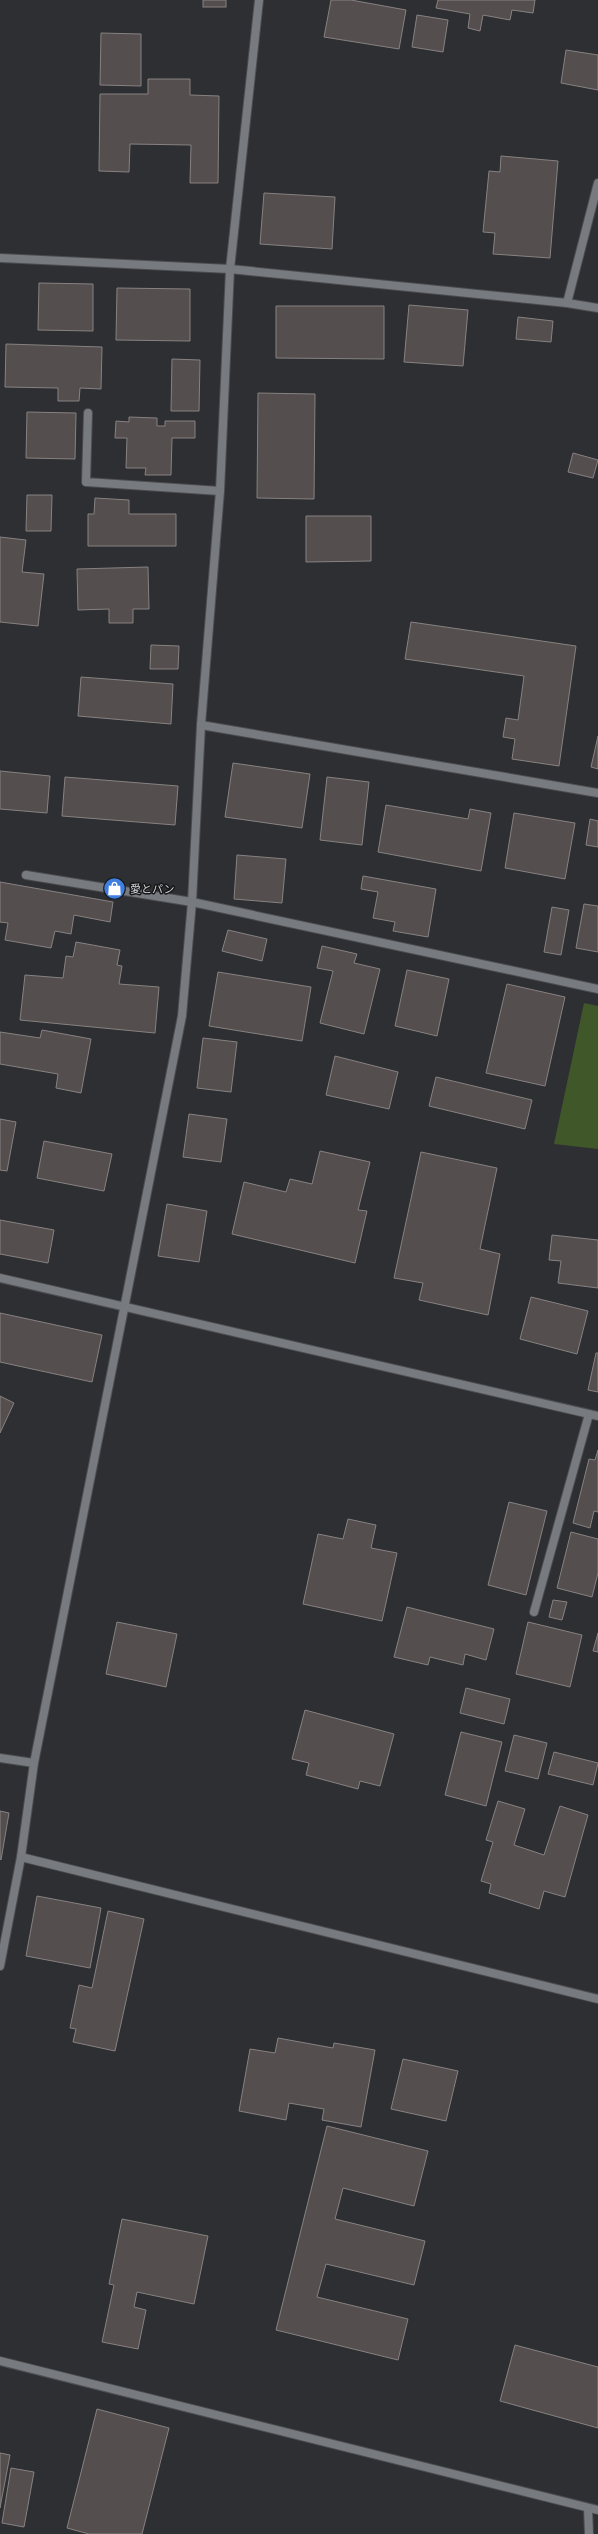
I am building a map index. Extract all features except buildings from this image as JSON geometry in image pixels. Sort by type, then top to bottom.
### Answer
[{"type":"street","points":[[0,1966],[21,1857],[34,1764],[182,1016],[192,902],[201,726],[220,491],[230,269],[259,0]]},
{"type":"street","points":[[567,303],[598,183]]},
{"type":"street","points":[[0,258],[230,269],[567,303],[598,308]]},
{"type":"street","points":[[88,414],[86,482],[220,491]]},
{"type":"street","points":[[201,726],[598,792]]},
{"type":"street","points":[[26,875],[192,902],[598,989]]},
{"type":"street","points":[[0,1278],[598,1416]]},
{"type":"street","points":[[534,1612],[589,1414]]},
{"type":"street","points":[[0,1758],[34,1764]]},
{"type":"street","points":[[21,1857],[598,1999]]},
{"type":"street","points":[[0,2362],[598,2510]]},
{"type":"street","points":[[588,2508],[589,2534]]},
{"type":"green space","points":[[584,1003],[598,1006],[598,1149],[554,1144]]},
{"type":"place","name":"愛とパン","points":[[114,889]]}]
